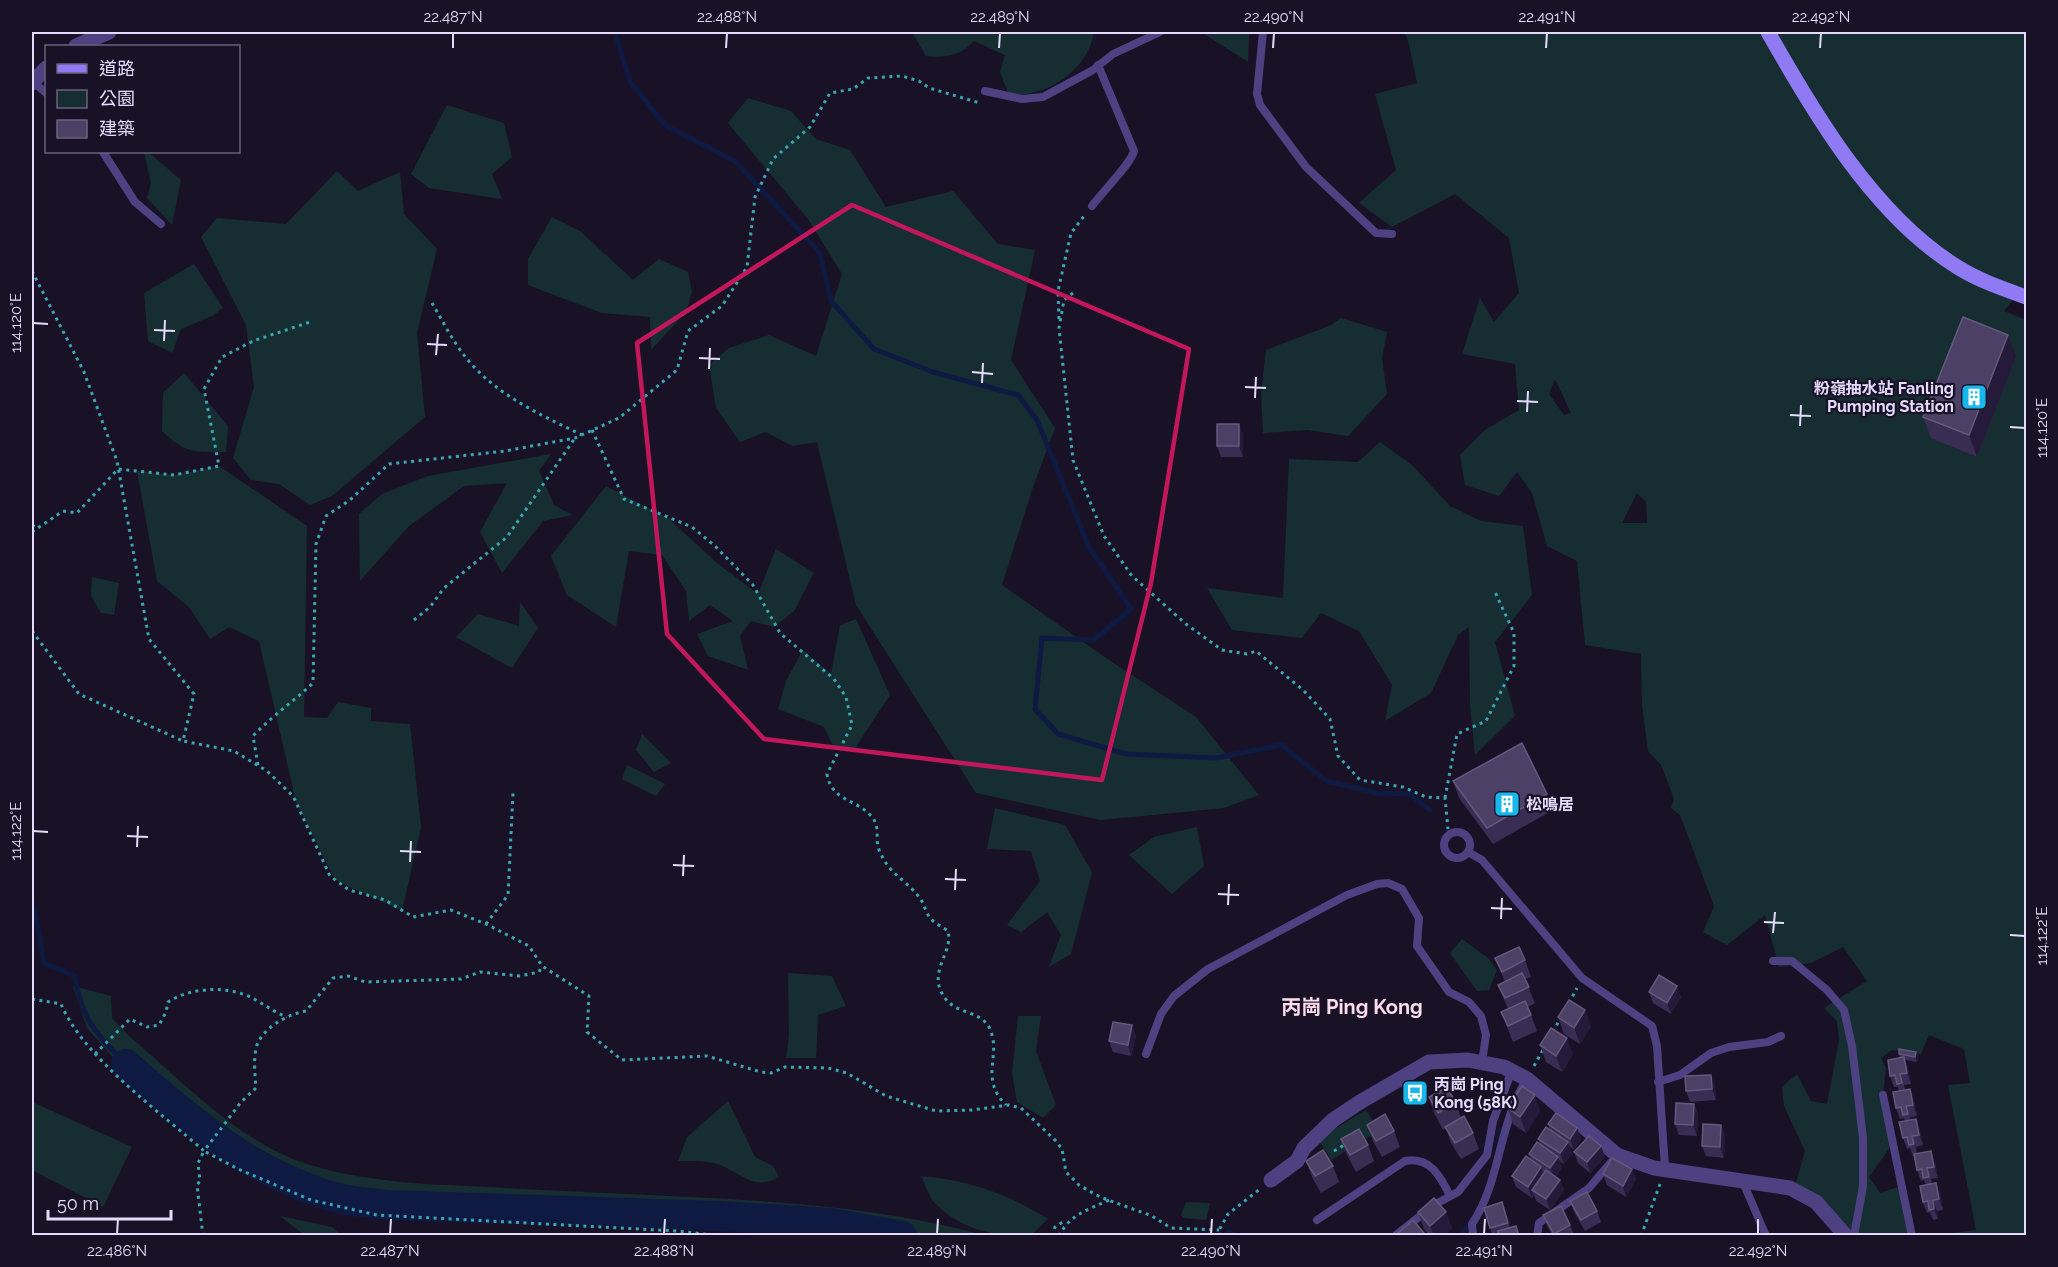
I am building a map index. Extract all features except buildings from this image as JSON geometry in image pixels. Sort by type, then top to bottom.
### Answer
[{"type":"main road","points":[[1768,32],[1830,134],[1876,193],[1916,235],[1966,272],[2026,297]]},
{"type":"street","points":[[78,45],[109,32]]},
{"type":"street","points":[[32,82],[45,69]]},
{"type":"street","points":[[1271,1180],[1297,1161],[1304,1148],[1333,1120],[1429,1062],[1445,1059],[1482,1062],[1512,1070],[1527,1079],[1617,1155],[1665,1169],[1743,1182],[1780,1185],[1801,1192],[1831,1216],[1846,1236]]},
{"type":"lane","points":[[985,91],[1022,99],[1042,97],[1113,54],[1160,32]]},
{"type":"lane","points":[[1263,32],[1257,87],[1260,105],[1306,166],[1376,233],[1392,234]]},
{"type":"lane","points":[[1092,206],[1111,181],[1130,163],[1134,151],[1098,65]]},
{"type":"lane","points":[[32,82],[45,92]]},
{"type":"lane","points":[[104,153],[135,202],[161,224]]},
{"type":"lane","points":[[1468,852],[1482,860],[1582,978],[1652,1026],[1657,1046],[1665,1169]]},
{"type":"lane","points":[[1146,1054],[1161,1014],[1174,996],[1208,969],[1347,895],[1377,884],[1388,883],[1402,889],[1419,918],[1417,946],[1449,992],[1469,1002],[1481,1016],[1486,1035],[1482,1062]]},
{"type":"lane","points":[[1773,961],[1792,961],[1827,990],[1844,1010],[1852,1046],[1863,1137],[1863,1186],[1854,1236]]},
{"type":"lane","points":[[1658,1082],[1680,1075],[1711,1053],[1729,1047],[1768,1042],[1781,1036]]},
{"type":"lane","points":[[1395,1236],[1434,1205],[1458,1192],[1487,1155],[1493,1121],[1512,1070]]},
{"type":"lane","points":[[1473,1236],[1472,1224],[1481,1211],[1501,1148],[1504,1127],[1517,1095],[1527,1079]]},
{"type":"lane","points":[[1883,1095],[1912,1236]]},
{"type":"lane","points":[[1537,1236],[1539,1223],[1589,1188],[1617,1155]]},
{"type":"lane","points":[[1317,1220],[1405,1161],[1414,1159],[1435,1169],[1450,1196]]},
{"type":"lane","points":[[1743,1182],[1766,1236]]},
{"type":"path","points":[[258,765],[253,736],[275,713],[293,703],[313,684],[316,544],[326,516],[350,500],[389,464],[505,451],[575,438],[619,418],[677,370],[688,331],[722,306],[747,267],[755,197],[773,159],[810,127],[830,93],[853,89],[868,78],[885,76],[911,79],[929,88],[980,103],[985,91]]},
{"type":"path","points":[[1092,206],[1071,233],[1058,291],[1059,328],[1073,460],[1104,536],[1132,576],[1186,624],[1222,650],[1247,654],[1256,651],[1303,690],[1330,719],[1338,756],[1360,780],[1409,788],[1426,797],[1445,798]]},
{"type":"path","points":[[32,271],[84,372],[118,469],[150,639],[194,693],[183,741]]},
{"type":"path","points":[[1059,328],[1064,300],[1073,293]]},
{"type":"path","points":[[432,303],[452,337],[476,369],[527,408],[582,435]]},
{"type":"path","points":[[118,469],[174,475],[219,466],[204,389],[222,357],[253,341],[310,322]]},
{"type":"path","points":[[592,430],[624,499],[692,527],[716,546],[753,585],[780,633],[834,679],[846,697],[852,725],[827,774],[828,781],[834,792],[872,817],[876,825],[876,843],[880,854],[895,876],[919,897],[931,919],[948,931],[950,938],[938,969],[940,990],[948,1003],[959,1010],[980,1017],[988,1026],[993,1046],[992,1086],[995,1094],[1007,1106]]},
{"type":"path","points":[[414,620],[430,607],[444,588],[507,537],[575,438]]},
{"type":"path","points":[[32,532],[63,511],[77,513],[118,469]]},
{"type":"path","points":[[32,525],[37,528]]},
{"type":"path","points":[[1448,829],[1445,798],[1456,734],[1486,721],[1514,666],[1514,633],[1495,592]]},
{"type":"path","points":[[32,631],[78,694],[183,741],[234,751],[258,765],[293,796],[330,876],[349,890],[386,900],[413,917],[451,910],[486,924],[529,946],[542,966],[589,996],[587,1032],[622,1059],[707,1056],[771,1073],[785,1066],[828,1068],[847,1073],[886,1096],[920,1108],[972,1110],[1007,1106],[1021,1108],[1046,1128],[1062,1149],[1069,1178],[1110,1200],[1152,1216],[1171,1228],[1219,1230]]},
{"type":"path","points":[[486,924],[508,895],[513,793]]},
{"type":"path","points":[[203,1236],[197,1185],[200,1181],[198,1163],[204,1151],[256,1088],[258,1044],[269,1029],[292,1013],[306,1011],[333,978],[348,976],[365,982],[461,979],[480,972],[520,976],[539,972],[542,966]]},
{"type":"path","points":[[1527,1079],[1582,978]]},
{"type":"path","points":[[95,1054],[130,1019],[147,1027],[159,1025],[168,1002],[182,993],[235,992],[256,1000],[269,1010],[287,1017]]},
{"type":"path","points":[[32,999],[61,1004],[70,1024],[95,1054],[204,1151],[238,1170],[311,1200],[377,1215],[676,1231],[723,1236]]},
{"type":"path","points":[[1333,1120],[1347,1143]]},
{"type":"path","points":[[1334,1151],[1354,1138]]},
{"type":"path","points":[[1641,1236],[1665,1169]]},
{"type":"path","points":[[1220,1236],[1219,1230],[1228,1214],[1271,1180]]},
{"type":"path","points":[[1052,1236],[1055,1227],[1110,1200]]},
{"type":"path","points":[[1059,1236],[1072,1218]]},
{"type":"highlighted area","points":[[852,205],[1189,349],[1151,583],[1102,780],[764,739],[667,634],[637,343]]},
{"type":"green space","points":[[912,32],[1094,32],[1084,58],[1064,78],[1038,91],[1009,95],[1000,72],[1005,55],[974,41],[964,50],[952,55],[926,56]]},
{"type":"green space","points":[[1201,32],[1249,32],[1248,62]]},
{"type":"green space","points":[[1404,32],[2026,32],[2026,305],[2013,300],[2004,311],[2026,320],[2026,1235],[1937,1235],[1976,1230],[1948,1085],[1970,1083],[1964,1049],[1929,1035],[1921,1054],[1892,1050],[1881,1058],[1886,1068],[1883,1095],[1891,1146],[1869,1177],[1880,1193],[1901,1186],[1914,1235],[1848,1235],[1848,1226],[1826,1216],[1793,1193],[1805,1151],[1784,1106],[1782,1087],[1797,1074],[1811,1101],[1827,1104],[1839,1040],[1837,1021],[1824,1008],[1867,981],[1843,947],[1811,963],[1779,967],[1765,915],[1727,945],[1703,932],[1714,906],[1680,815],[1671,808],[1674,799],[1661,765],[1648,751],[1642,705],[1641,654],[1585,645],[1577,561],[1547,546],[1532,493],[1517,472],[1499,496],[1465,485],[1460,455],[1485,430],[1519,410],[1515,364],[1462,354],[1480,298],[1494,322],[1519,293],[1509,238],[1455,194],[1392,227],[1359,203],[1396,170],[1375,94],[1417,83],[1408,40]],"holes":[[[1555,379],[1571,413],[1564,415],[1549,394]],[[1637,493],[1646,502],[1647,523],[1622,523]]]},
{"type":"green space","points":[[748,98],[791,111],[816,139],[850,150],[886,207],[953,191],[998,244],[1035,250],[1011,360],[1055,428],[1032,490],[1002,585],[1106,658],[1196,717],[1259,795],[1224,808],[1101,820],[976,793],[856,605],[817,442],[792,446],[766,432],[740,442],[716,408],[709,365],[729,348],[769,335],[816,356],[842,274],[808,219],[728,123]]},
{"type":"green space","points":[[447,105],[504,123],[512,157],[492,174],[502,199],[429,188],[411,174]]},
{"type":"green space","points":[[144,153],[149,153],[181,180],[172,225],[147,198],[151,183]]},
{"type":"green space","points":[[337,171],[358,191],[400,172],[404,214],[437,249],[417,333],[425,417],[332,496],[310,505],[279,484],[251,480],[233,458],[254,387],[246,325],[201,237],[217,218],[286,224]]},
{"type":"green space","points":[[552,217],[580,231],[633,280],[659,259],[688,272],[692,292],[686,312],[651,350],[650,317],[602,313],[528,285],[528,259]]},
{"type":"green space","points":[[194,264],[223,308],[212,316],[181,329],[172,353],[148,341],[144,293]]},
{"type":"green space","points":[[1341,318],[1387,332],[1382,358],[1387,394],[1348,436],[1308,430],[1263,433],[1261,394],[1266,350],[1331,325]]},
{"type":"green space","points":[[184,373],[228,426],[226,452],[206,452],[184,448],[162,431],[163,393]]},
{"type":"green space","points":[[1380,442],[1413,466],[1450,506],[1481,521],[1523,526],[1532,595],[1495,642],[1515,716],[1475,755],[1470,705],[1469,627],[1458,635],[1431,693],[1385,721],[1392,685],[1359,631],[1321,613],[1302,638],[1232,630],[1207,588],[1283,598],[1289,459],[1358,462]]},
{"type":"green space","points":[[551,454],[539,471],[554,505],[572,515],[543,521],[502,573],[480,532],[507,483],[464,486],[409,526],[360,581],[359,514],[382,494],[428,476]]},
{"type":"green space","points":[[219,466],[307,526],[304,717],[327,718],[338,702],[371,708],[371,721],[410,724],[421,827],[402,911],[335,880],[296,802],[259,641],[229,627],[210,639],[189,607],[157,581],[137,471],[174,475]]},
{"type":"green space","points":[[606,486],[669,519],[717,563],[758,594],[776,549],[814,573],[794,611],[774,627],[751,621],[740,636],[748,670],[708,656],[697,634],[733,621],[710,605],[689,621],[686,591],[662,555],[629,551],[616,627],[567,595],[551,556]]},
{"type":"green space","points":[[92,577],[119,583],[114,615],[101,613],[91,596]]},
{"type":"green space","points":[[520,602],[538,628],[512,668],[456,637],[478,614],[519,626]]},
{"type":"green space","points":[[856,619],[890,695],[855,748],[835,750],[824,727],[778,709],[786,681],[803,650],[831,674],[840,625]]},
{"type":"green space","points":[[642,734],[671,763],[654,772],[636,750]]},
{"type":"green space","points":[[627,765],[665,784],[656,796],[622,779]]},
{"type":"green space","points":[[995,808],[1065,825],[1092,872],[1071,954],[1049,967],[1061,935],[1047,912],[1021,932],[1007,925],[1040,881],[1031,851],[987,849]]},
{"type":"green space","points":[[1197,827],[1204,866],[1172,894],[1129,855],[1154,837]]},
{"type":"green space","points":[[1462,939],[1489,959],[1497,970],[1489,990],[1477,991],[1450,953]]},
{"type":"green space","points":[[788,973],[832,976],[846,1006],[818,1015],[816,1058],[786,1058],[789,1036]]},
{"type":"green space","points":[[73,986],[111,996],[112,1018],[129,1036],[206,1104],[248,1135],[270,1148],[309,1165],[373,1179],[423,1184],[709,1198],[828,1207],[946,1225],[984,1235],[829,1235],[519,1218],[377,1216],[339,1209],[279,1187],[219,1151],[126,1072],[87,1028]]},
{"type":"green space","points":[[1018,1016],[1041,1016],[1036,1051],[1056,1105],[1043,1118],[1017,1102],[1012,1073]]},
{"type":"green space","points":[[728,1101],[755,1157],[773,1166],[779,1177],[770,1181],[755,1182],[713,1163],[678,1161],[687,1137]]},
{"type":"green space","points":[[32,1102],[132,1147],[103,1207],[32,1170]]},
{"type":"green space","points":[[1366,1110],[1379,1131],[1331,1160],[1318,1139]]},
{"type":"green space","points":[[921,1176],[956,1181],[1003,1195],[1048,1219],[1031,1235],[991,1233],[979,1230],[955,1220],[944,1212],[932,1199]]},
{"type":"green space","points":[[1186,1202],[1210,1203],[1206,1220],[1184,1218],[1181,1215]]},
{"type":"green space","points":[[280,1216],[332,1227],[341,1235],[304,1235]]},
{"type":"waterway","points":[[615,32],[630,82],[666,126],[735,161],[820,253],[831,301],[874,349],[933,372],[1018,395],[1037,420],[1089,547],[1131,609],[1094,640],[1042,638],[1035,709],[1058,734],[1126,754],[1216,758],[1281,745],[1327,781],[1376,793],[1409,794],[1430,810]]},
{"type":"waterway","points":[[32,902],[44,963],[75,976],[81,1004],[86,1015],[99,1035],[126,1064]]},
{"type":"waterway","points":[[126,1064],[200,1126],[253,1162],[311,1190],[342,1199],[387,1205],[721,1216],[832,1223],[902,1236]]},
{"type":"waterway","points":[[1499,1143],[1501,1130]]},
{"type":"waterway","points":[[1460,1236],[1472,1220]]},
{"type":"waterway","points":[[1228,1232],[1239,1236]]},
{"type":"place","name":"粉嶺抽水站 Fanling Pumping Station","points":[[1974,397]]},
{"type":"place","name":"松鳴居","points":[[1507,804]]},
{"type":"place","name":"丙崗 Ping Kong (58K)","points":[[1415,1093]]},
{"type":"district","name":"丙崗 Ping Kong","points":[[1352,1007]]}]
